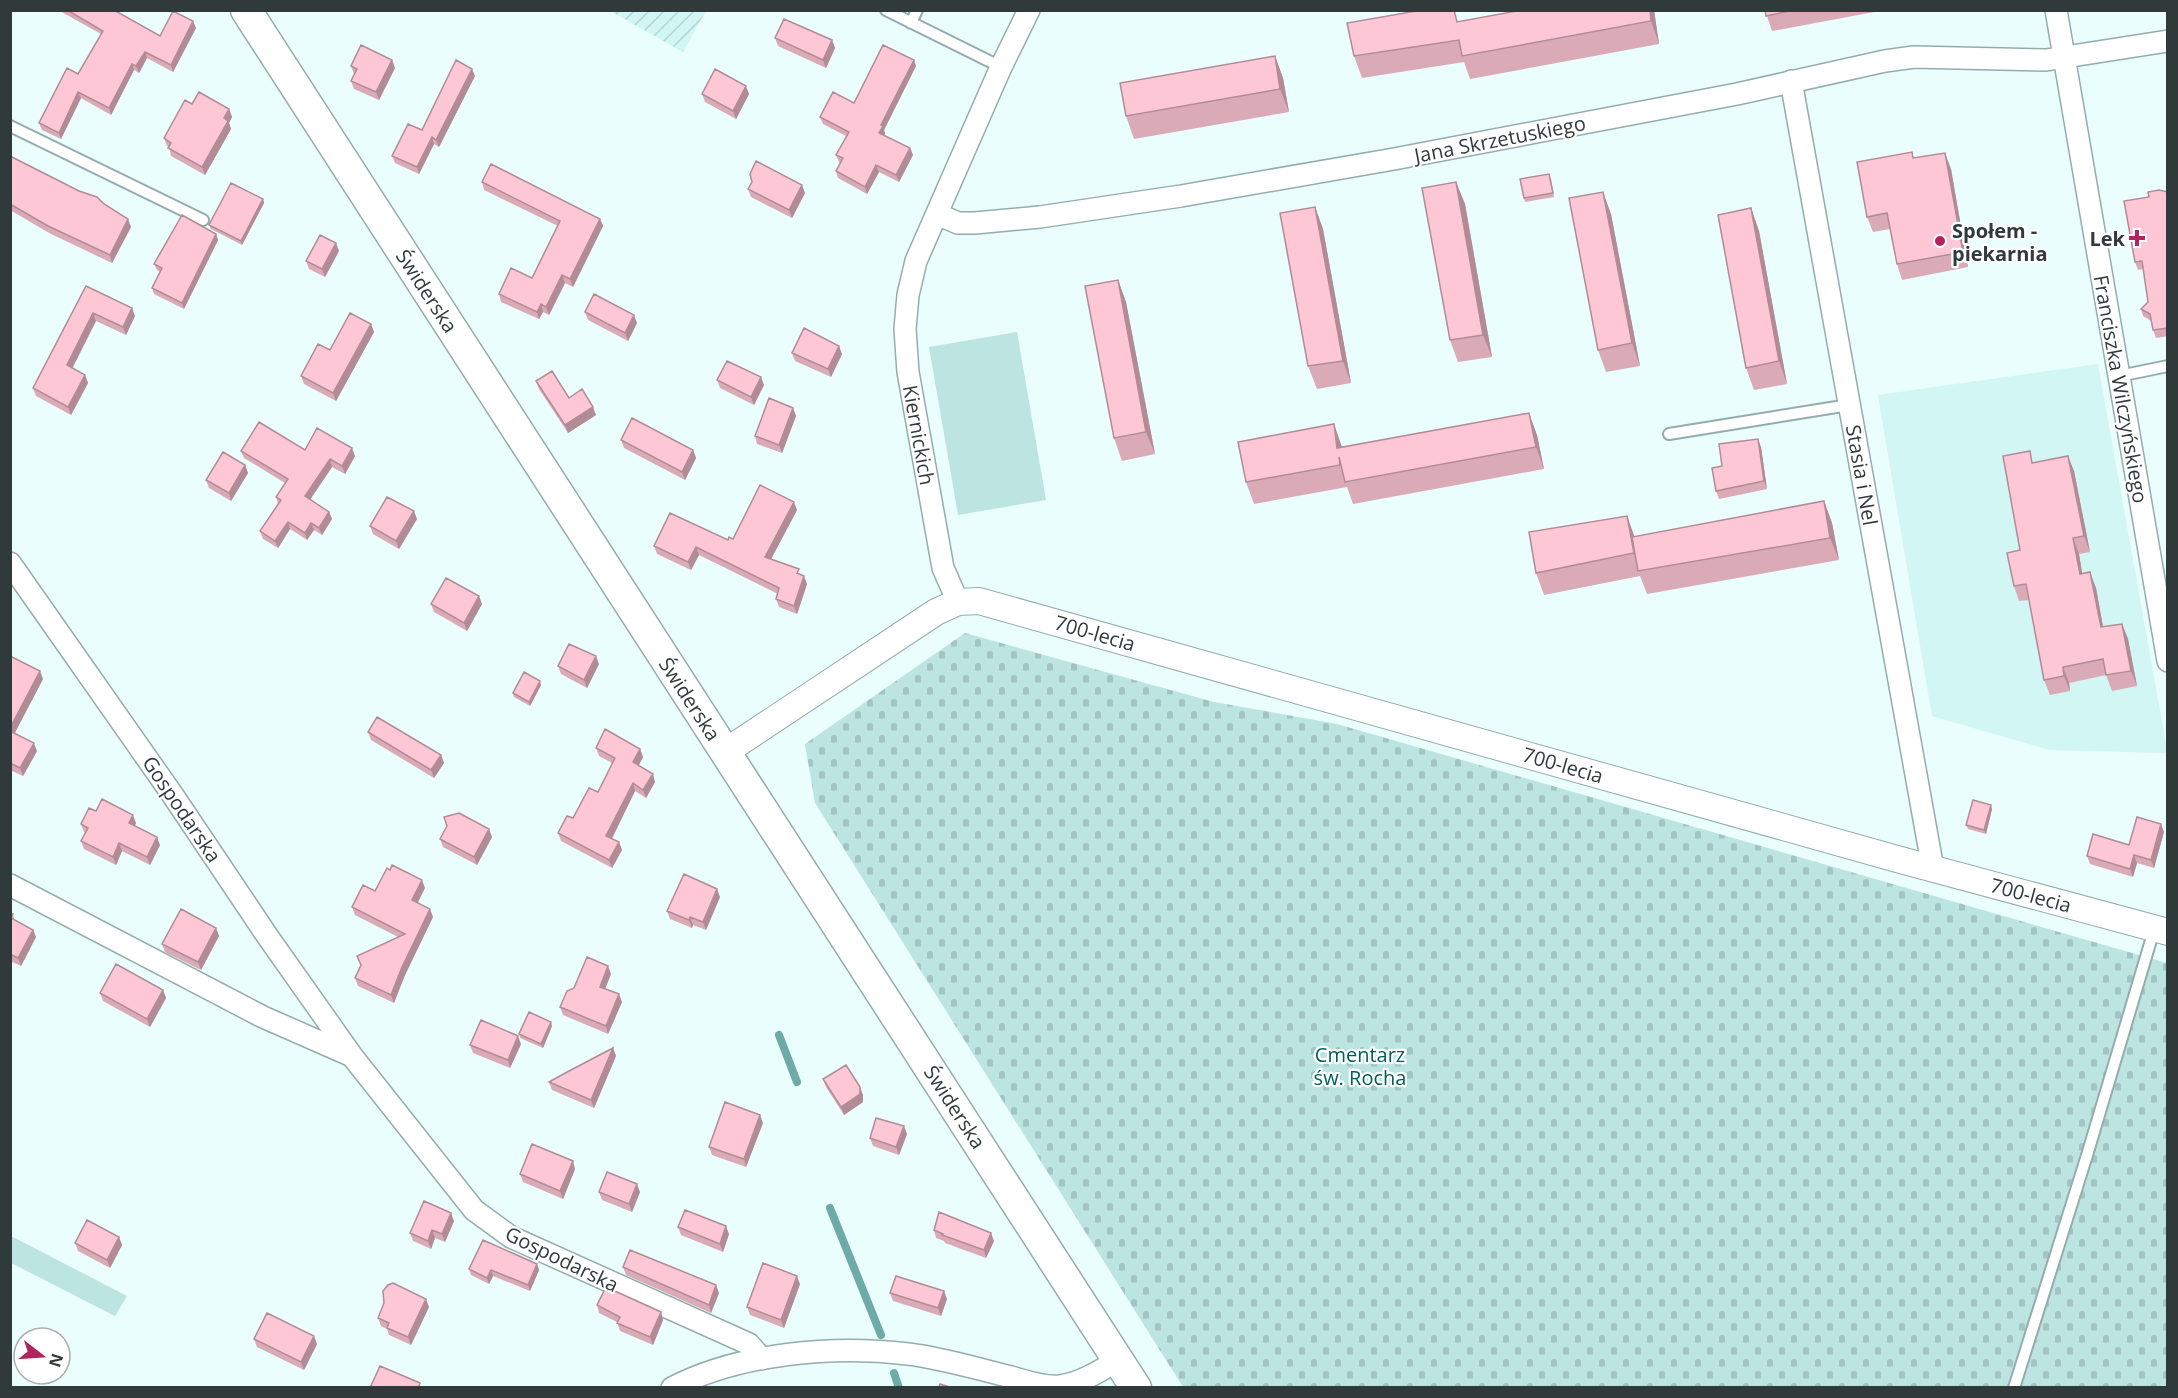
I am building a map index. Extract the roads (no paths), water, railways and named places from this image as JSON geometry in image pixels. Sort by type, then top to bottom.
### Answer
[{"type":"main road","name":"Świderska","points":[[246,10],[1136,1388]]},
{"type":"street","name":"Kiernickich","points":[[958,602],[943,568],[908,372],[905,329],[908,295],[916,261],[1001,67],[1029,10]]},
{"type":"street","name":"Franciszka Wilczyńskiego","points":[[2055,10],[2164,625],[2168,661]]},
{"type":"street","name":"Jana Skrzetuskiego","points":[[937,214],[958,223],[975,223],[1040,217],[1181,196],[1693,103],[1885,61],[1914,57],[2046,60],[2168,41]]},
{"type":"street","name":"Stasia i Nel","points":[[1791,81],[1933,869]]},
{"type":"street","name":"Gospodarska","points":[[10,563],[352,1056],[474,1210],[511,1238],[749,1344],[762,1359]]},
{"type":"street","points":[[725,752],[912,627],[958,602]]},
{"type":"street","name":"700-lecia","points":[[958,602],[979,602],[1016,610],[1933,869],[2161,931]]},
{"type":"street","name":"Gospodarska","points":[[10,885],[263,1017],[352,1056]]},
{"type":"street","points":[[672,1388],[686,1380],[723,1368],[762,1359],[812,1353],[854,1351],[910,1354],[1039,1384],[1057,1386],[1092,1375],[1118,1360]]},
{"type":"lane","points":[[886,10],[1001,67]]},
{"type":"lane","points":[[911,23],[917,10]]},
{"type":"lane","points":[[10,126],[203,220]]},
{"type":"lane","points":[[2119,376],[2168,366]]},
{"type":"lane","points":[[1669,434],[1849,405]]},
{"type":"lane","points":[[2014,1388],[2088,1152],[2161,931]]},
{"type":"waterway","points":[[779,1035],[797,1082]]},
{"type":"waterway","points":[[830,1208],[881,1335]]},
{"type":"waterway","points":[[894,1373],[899,1388]]},
{"type":"place","name":"Lek","points":[[2137,238]]},
{"type":"place","name":"Społem - piekarnia","points":[[1940,241]]},
{"type":"park label","name":"Cmentarz św. Rocha","points":[[1360,1066]]}]
